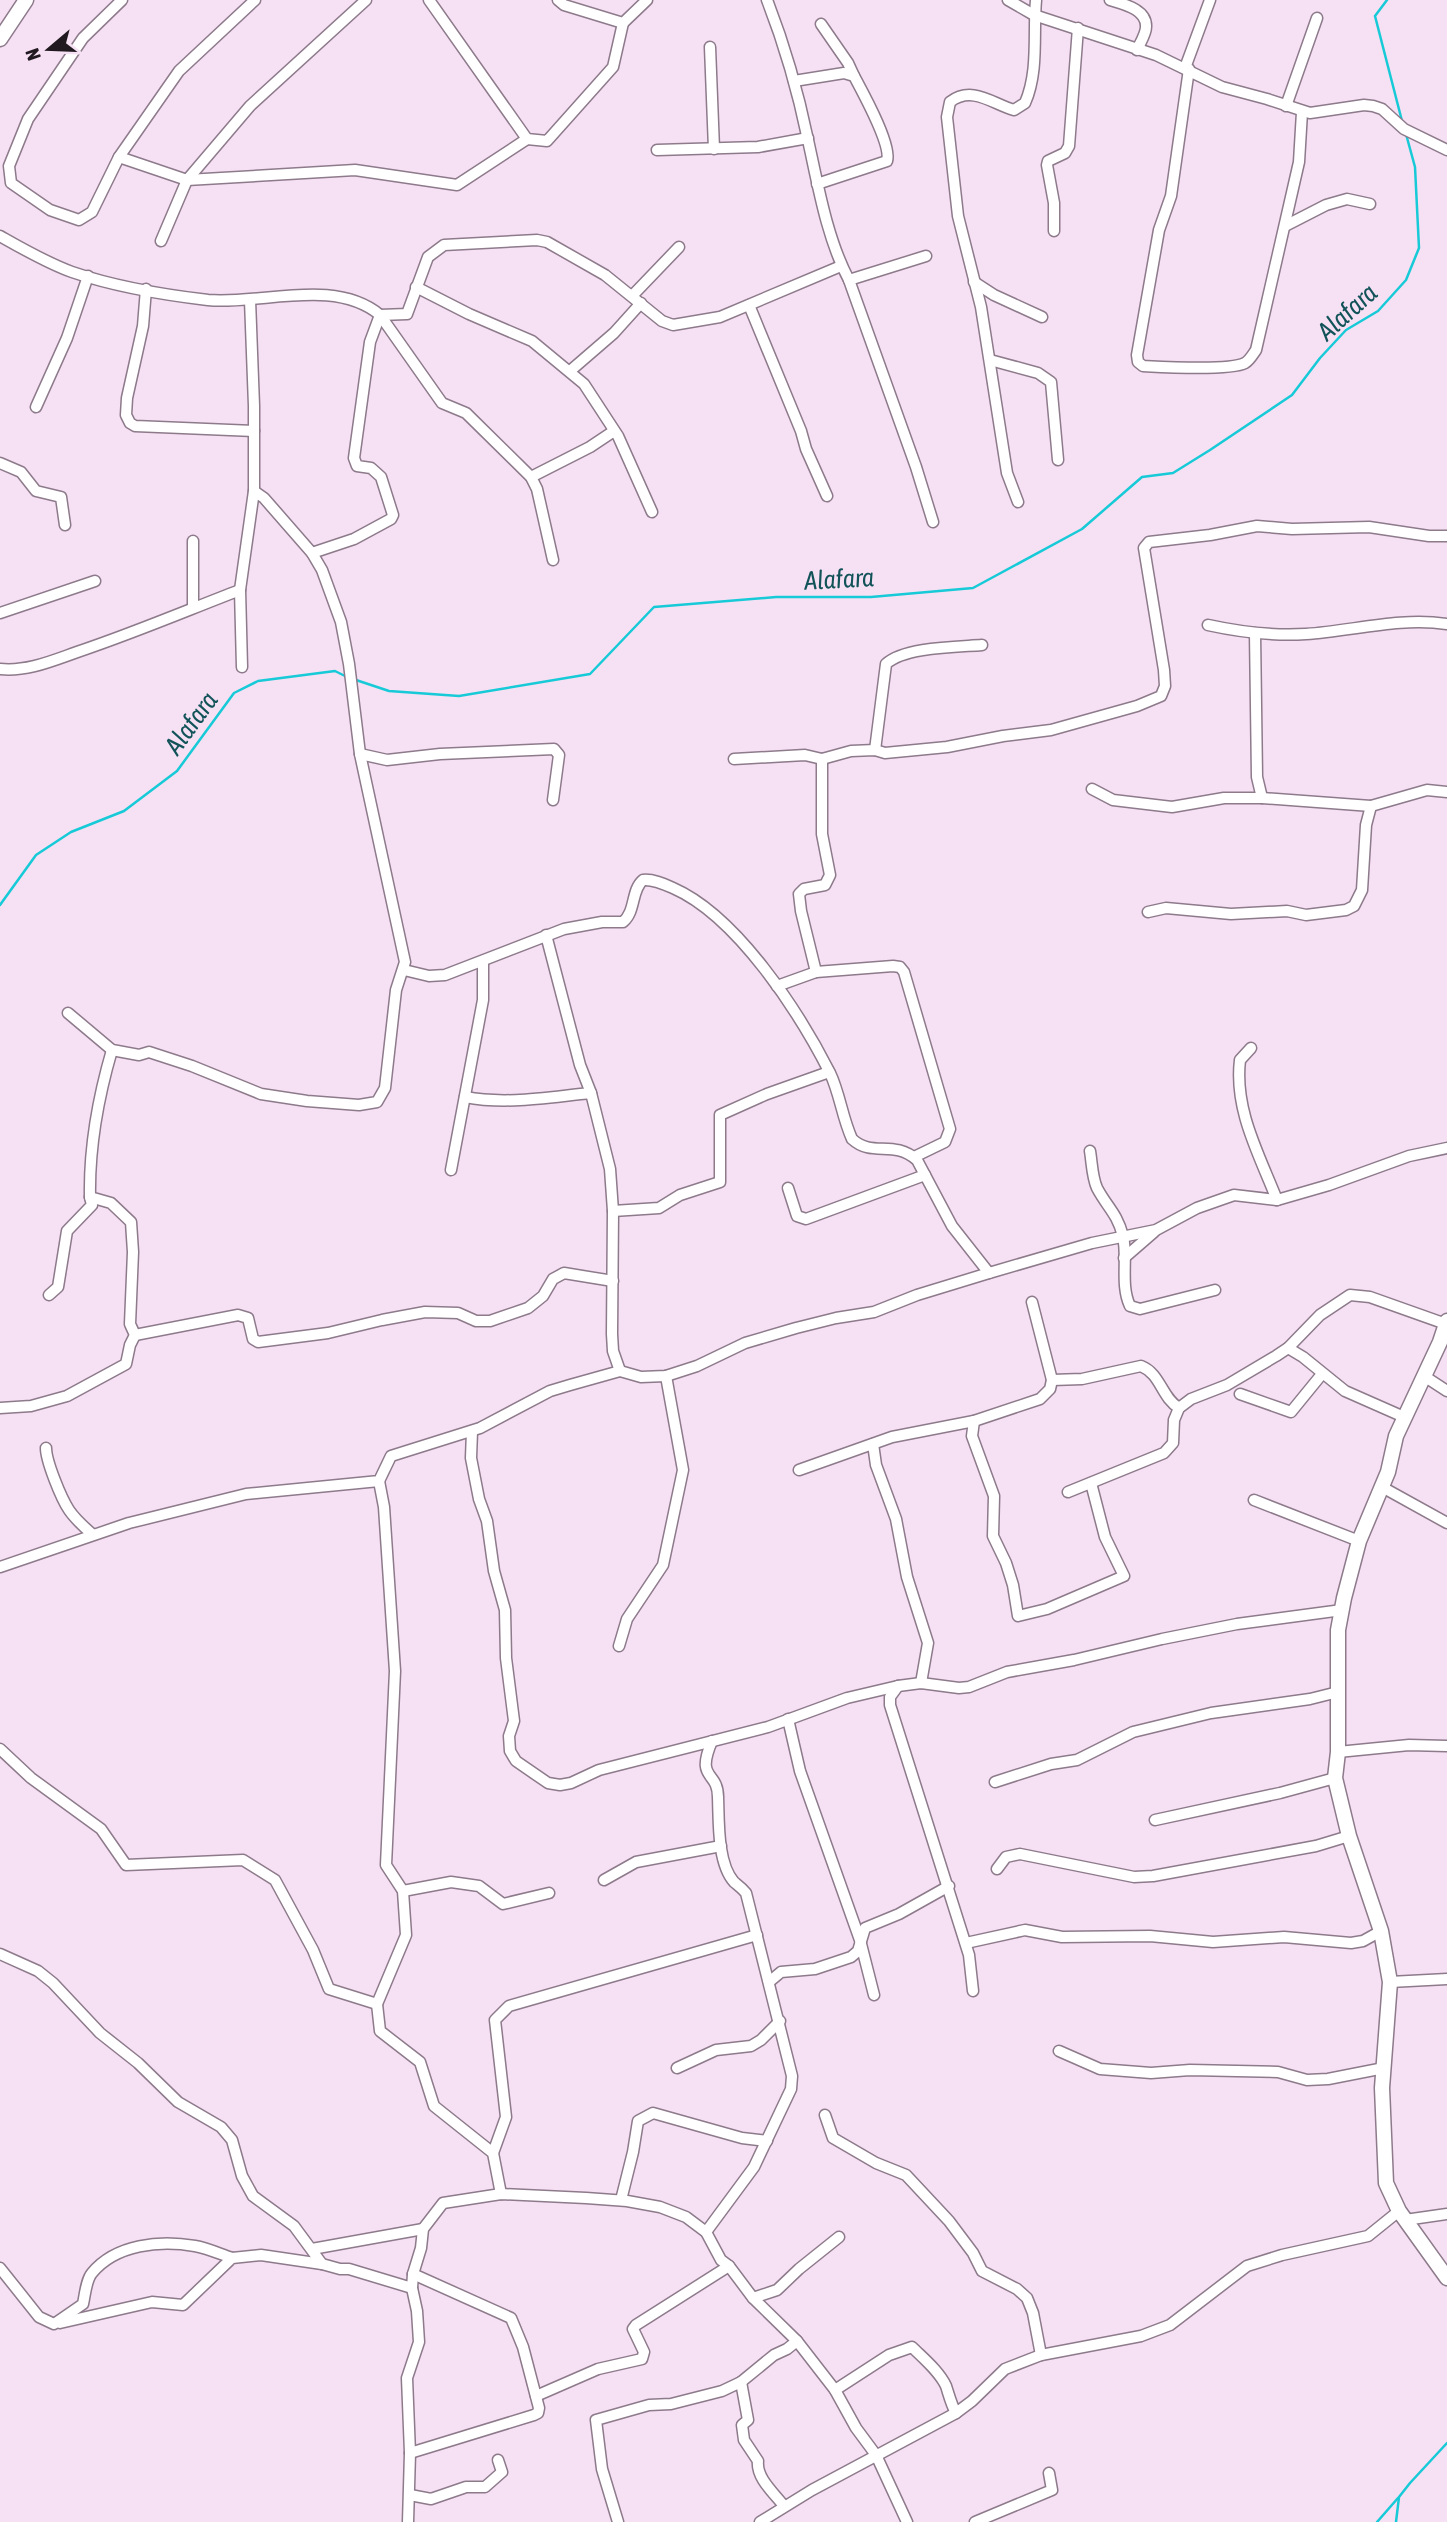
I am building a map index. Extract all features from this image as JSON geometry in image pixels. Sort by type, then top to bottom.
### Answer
[{"type":"street","points":[[0,39],[26,0]]},
{"type":"street","points":[[122,0],[83,38],[28,119],[9,166],[11,183],[50,209],[79,220],[92,212],[119,157],[179,71],[255,0]]},
{"type":"street","points":[[161,241],[187,180],[250,106],[366,0]]},
{"type":"street","points":[[429,0],[527,139]]},
{"type":"street","points":[[558,0],[564,5],[623,23]]},
{"type":"street","points":[[119,157],[187,180],[355,170],[457,184],[527,139],[547,141],[613,67],[623,23],[647,0]]},
{"type":"street","points":[[767,0],[786,51],[817,184],[841,266],[849,280],[933,522]]},
{"type":"street","points":[[1008,0],[1034,15],[1156,55],[1222,87],[1302,112],[1364,105],[1382,109],[1405,129],[1447,150]]},
{"type":"street","points":[[1018,502],[1007,473],[990,360],[966,239],[958,216],[948,109],[955,98],[970,96],[990,98],[1010,109],[1021,107],[1027,97],[1033,70],[1037,37],[1034,15],[1036,0]]},
{"type":"street","points":[[1110,0],[1128,5],[1142,15],[1146,27],[1137,50]]},
{"type":"street","points":[[1210,0],[1187,69],[1171,196],[1158,230],[1137,355],[1143,366],[1203,368],[1246,363],[1256,350],[1299,162],[1302,112]]},
{"type":"street","points":[[1286,106],[1317,18]]},
{"type":"street","points":[[817,184],[887,161],[889,158],[872,110],[848,63],[821,24]]},
{"type":"street","points":[[1055,231],[1054,203],[1047,165],[1048,161],[1065,153],[1069,146],[1078,28]]},
{"type":"street","points":[[710,47],[714,149]]},
{"type":"street","points":[[794,81],[844,73],[854,76]]},
{"type":"street","points":[[657,150],[758,147],[808,138]]},
{"type":"street","points":[[1285,226],[1326,205],[1347,199],[1370,204]]},
{"type":"street","points":[[0,236],[71,272],[146,289],[208,300],[250,300],[286,295],[335,298],[369,307],[380,315],[442,402],[467,413],[531,477],[537,489],[553,560]]},
{"type":"street","points":[[380,315],[407,314],[428,257],[444,246],[537,240],[547,242],[605,275],[662,321],[673,325],[720,317],[841,266]]},
{"type":"street","points":[[570,371],[614,333],[637,299],[680,247]]},
{"type":"street","points":[[849,280],[926,256]]},
{"type":"street","points":[[36,407],[67,338],[88,276]]},
{"type":"street","points":[[974,282],[994,295],[1042,317]]},
{"type":"street","points":[[416,287],[532,341],[584,384],[614,430],[652,512]]},
{"type":"street","points":[[146,289],[143,326],[127,398],[126,415],[130,423],[135,426],[254,431]]},
{"type":"street","points":[[242,667],[240,590],[254,491],[250,300]]},
{"type":"street","points":[[749,304],[827,496]]},
{"type":"street","points":[[312,553],[354,540],[391,519],[393,515],[381,477],[371,468],[357,466],[354,458],[370,342],[380,315]]},
{"type":"street","points":[[990,360],[1038,373],[1051,382],[1058,460]]},
{"type":"street","points":[[531,477],[590,447],[614,430]]},
{"type":"street","points":[[0,463],[20,472],[36,491],[61,497],[65,525]]},
{"type":"street","points":[[68,1013],[112,1050],[139,1055],[149,1052],[261,1094],[307,1101],[370,1104],[381,1098],[385,1088],[396,990],[405,962],[360,754],[341,622],[326,580],[312,553],[264,498],[254,491]]},
{"type":"street","points":[[734,760],[805,755],[822,759],[851,751],[885,752],[936,748],[1051,730],[1138,706],[1161,696],[1165,686],[1164,670],[1144,548],[1149,542],[1257,526],[1292,529],[1369,527],[1447,536]]},
{"type":"street","points":[[193,541],[193,608]]},
{"type":"street","points":[[0,613],[95,582]]},
{"type":"street","points":[[0,669],[43,664],[122,637],[240,590]]},
{"type":"street","points":[[1208,625],[1255,633],[1308,634],[1397,622],[1447,624]]},
{"type":"street","points":[[1255,633],[1257,777],[1262,798]]},
{"type":"street","points":[[875,750],[886,664],[895,658],[923,652],[982,645]]},
{"type":"street","points":[[360,754],[387,760],[440,754],[554,749],[559,755],[553,800]]},
{"type":"street","points":[[816,972],[799,894],[804,889],[825,885],[830,875],[822,834],[822,759]]},
{"type":"street","points":[[1092,789],[1113,800],[1172,807],[1214,799],[1262,798],[1371,806],[1427,790],[1447,792]]},
{"type":"street","points":[[1148,912],[1166,908],[1231,914],[1287,911],[1306,915],[1346,910],[1354,906],[1362,890],[1366,825],[1371,806]]},
{"type":"street","points":[[404,970],[429,976],[445,975],[547,935],[602,922],[623,922],[631,913],[638,884],[649,880],[688,895],[740,941],[792,1006],[830,1072],[852,1139],[867,1149],[894,1148],[914,1157],[952,1226],[989,1273]]},
{"type":"street","points":[[547,935],[610,1169],[613,1211],[612,1342],[620,1371]]},
{"type":"street","points":[[451,1170],[483,1000],[483,961]]},
{"type":"street","points":[[777,986],[816,972],[900,967],[904,972],[950,1129],[945,1142],[914,1157]]},
{"type":"street","points":[[1251,1048],[1240,1060],[1241,1103],[1246,1125],[1277,1200]]},
{"type":"street","points":[[49,1294],[58,1287],[67,1231],[92,1205],[89,1160],[96,1114],[112,1050]]},
{"type":"street","points":[[613,1211],[659,1208],[680,1195],[720,1182],[720,1115],[724,1111],[830,1072]]},
{"type":"street","points":[[465,1097],[488,1101],[538,1100],[591,1093]]},
{"type":"street","points":[[1124,1258],[1156,1230],[1204,1205],[1234,1195],[1277,1200],[1329,1185],[1409,1156],[1447,1148]]},
{"type":"street","points":[[1090,1151],[1098,1191],[1115,1213],[1123,1238],[1126,1296],[1133,1308],[1140,1309],[1215,1290]]},
{"type":"street","points":[[788,1188],[797,1216],[806,1219],[925,1175]]},
{"type":"street","points":[[90,1196],[111,1203],[131,1222],[133,1252],[130,1324],[135,1335]]},
{"type":"street","points":[[493,2153],[434,2106],[420,2062],[380,2031],[377,2004],[406,1935],[403,1891],[386,1866],[395,1671],[384,1507],[379,1481],[391,1456],[472,1431],[550,1391],[620,1371],[641,1377],[666,1376],[697,1366],[745,1343],[836,1318],[874,1312],[917,1295],[1092,1243],[1156,1230]]},
{"type":"street","points":[[135,1335],[238,1315],[248,1318],[251,1337],[258,1342],[328,1333],[425,1312],[458,1313],[476,1321],[490,1321],[528,1308],[543,1296],[552,1279],[564,1273],[613,1281]]},
{"type":"street","points":[[1068,1492],[1164,1453],[1171,1448],[1174,1420],[1179,1408],[1191,1399],[1227,1385],[1288,1349],[1320,1315],[1350,1295],[1370,1297],[1447,1322],[1396,1436],[1388,1472],[1359,1541],[1338,1630],[1338,1752],[1335,1778],[1349,1836],[1381,1931],[1390,1982],[1382,2088],[1387,2183],[1402,2215],[1447,2278]]},
{"type":"street","points":[[799,1470],[903,1435],[974,1421],[1040,1399],[1050,1390],[1052,1380],[1032,1302]]},
{"type":"street","points":[[0,1408],[31,1406],[67,1396],[81,1389],[126,1364],[135,1335]]},
{"type":"street","points":[[1288,1349],[1303,1357],[1345,1391],[1405,1418]]},
{"type":"street","points":[[1052,1380],[1082,1379],[1142,1366],[1156,1376],[1166,1396],[1179,1408]]},
{"type":"street","points":[[1240,1394],[1291,1412],[1322,1374]]},
{"type":"street","points":[[619,1646],[627,1619],[663,1564],[683,1470],[666,1376]]},
{"type":"street","points":[[1424,1376],[1447,1391]]},
{"type":"street","points":[[974,1421],[972,1436],[994,1496],[993,1536],[1009,1574],[1018,1616],[1047,1609],[1124,1576],[1105,1537],[1091,1483]]},
{"type":"street","points":[[472,1431],[473,1468],[505,1611],[506,1658],[514,1721],[509,1744],[516,1761],[548,1783],[571,1783],[599,1770],[768,1727],[847,1698],[898,1686],[921,1683],[969,1687],[1007,1672],[1074,1660],[1162,1639],[1237,1624],[1342,1611]]},
{"type":"street","points":[[873,1444],[876,1465],[896,1519],[907,1577],[928,1643],[921,1683]]},
{"type":"street","points":[[46,1448],[46,1457],[68,1509],[92,1534]]},
{"type":"street","points":[[0,1566],[92,1534],[246,1494],[379,1481]]},
{"type":"street","points":[[1382,1487],[1447,1523]]},
{"type":"street","points":[[1255,1500],[1359,1541]]},
{"type":"street","points":[[898,1686],[890,1697],[890,1704],[949,1885],[971,1966],[973,1991]]},
{"type":"street","points":[[995,1782],[1051,1764],[1077,1760],[1133,1732],[1211,1713],[1310,1699],[1338,1692]]},
{"type":"street","points":[[788,1719],[803,1782],[860,1940],[874,1995]]},
{"type":"street","points":[[706,2232],[754,2167],[791,2090],[792,2076],[746,1893],[741,1885],[734,1881],[723,1860],[717,1789],[706,1772],[705,1765],[712,1741]]},
{"type":"street","points":[[1338,1752],[1401,1745],[1447,1746]]},
{"type":"street","points":[[0,1748],[32,1778],[102,1829],[126,1865],[243,1860],[275,1880],[313,1950],[329,1989],[377,2004]]},
{"type":"street","points":[[1155,1819],[1280,1793],[1335,1778]]},
{"type":"street","points":[[997,1869],[1006,1857],[1020,1854],[1134,1877],[1153,1876],[1315,1846],[1349,1836]]},
{"type":"street","points":[[604,1880],[636,1861],[721,1846]]},
{"type":"street","points":[[403,1891],[451,1882],[479,1886],[503,1903],[548,1893]]},
{"type":"street","points":[[769,1982],[781,1972],[815,1969],[851,1957],[858,1951],[865,1928],[899,1914],[949,1885]]},
{"type":"street","points":[[965,1943],[1026,1930],[1062,1937],[1150,1936],[1213,1941],[1284,1937],[1351,1943],[1363,1941],[1381,1931]]},
{"type":"street","points":[[501,2194],[493,2153],[506,2117],[495,2020],[509,2006],[757,1934]]},
{"type":"street","points":[[0,1954],[38,1971],[53,1983],[100,2033],[138,2063],[178,2102],[228,2133],[242,2176],[253,2196],[262,2205],[284,2217],[322,2264]]},
{"type":"street","points":[[1390,1982],[1447,1979]]},
{"type":"street","points":[[677,2068],[716,2050],[751,2046],[761,2040],[779,2021]]},
{"type":"street","points":[[1059,2051],[1100,2069],[1151,2073],[1190,2070],[1278,2071],[1307,2080],[1328,2079],[1384,2068]]},
{"type":"street","points":[[621,2200],[638,2120],[653,2113],[741,2138],[768,2141]]},
{"type":"street","points":[[825,2115],[833,2138],[876,2163],[906,2175],[949,2221],[973,2253],[982,2271],[1017,2289],[1027,2298],[1041,2355]]},
{"type":"street","points":[[408,2522],[410,2453],[407,2378],[419,2342],[412,2287],[421,2248],[422,2228],[443,2203],[501,2194],[621,2200],[660,2207],[686,2217],[706,2232],[721,2260],[729,2266],[753,2298],[797,2342],[835,2390],[856,2428],[876,2455],[907,2522]]},
{"type":"street","points":[[760,2522],[784,2506],[956,2413],[1005,2369],[1041,2355],[1141,2336],[1170,2325],[1247,2266],[1282,2255],[1368,2236],[1402,2215],[1447,2214]]},
{"type":"street","points":[[312,2249],[422,2228]]},
{"type":"street","points":[[753,2298],[778,2290],[839,2237]]},
{"type":"street","points":[[54,2324],[83,2305],[90,2274],[109,2258],[135,2247],[155,2244],[195,2246],[232,2258],[261,2255],[322,2264],[412,2287]]},
{"type":"street","points":[[0,2268],[39,2317],[54,2324],[152,2302],[183,2305],[232,2258]]},
{"type":"street","points":[[536,2396],[598,2369],[642,2359],[644,2352],[633,2329],[636,2325],[729,2266]]},
{"type":"street","points":[[410,2453],[538,2413],[523,2347],[508,2315],[413,2274]]},
{"type":"street","points":[[618,2522],[602,2469],[596,2420],[649,2405],[671,2404],[741,2382],[774,2355],[797,2342]]},
{"type":"street","points":[[835,2390],[889,2355],[912,2347],[945,2385],[949,2402],[956,2413]]},
{"type":"street","points":[[741,2382],[748,2420],[742,2425],[744,2440],[758,2461],[757,2468],[761,2477],[784,2506]]},
{"type":"street","points":[[410,2495],[431,2499],[466,2487],[485,2487],[502,2472],[498,2459]]},
{"type":"street","points":[[975,2522],[1052,2490],[1049,2473]]},
{"type":"waterway","name":"Alafara","points":[[1387,0],[1375,16],[1402,121]]},
{"type":"waterway","name":"Alafara","points":[[353,679],[389,691],[459,696],[590,674],[654,607],[776,597],[871,597],[973,588],[1082,529],[1142,477],[1173,473],[1292,395],[1320,358],[1346,330],[1378,311],[1406,280],[1419,248],[1415,167],[1406,134]]},
{"type":"waterway","name":"Alafara","points":[[0,905],[36,855],[71,832],[124,811],[177,771],[234,693],[258,681],[335,671],[347,677]]},
{"type":"waterway","points":[[1396,2522],[1399,2497],[1447,2443]]},
{"type":"waterway","points":[[1377,2522],[1398,2498]]}]
